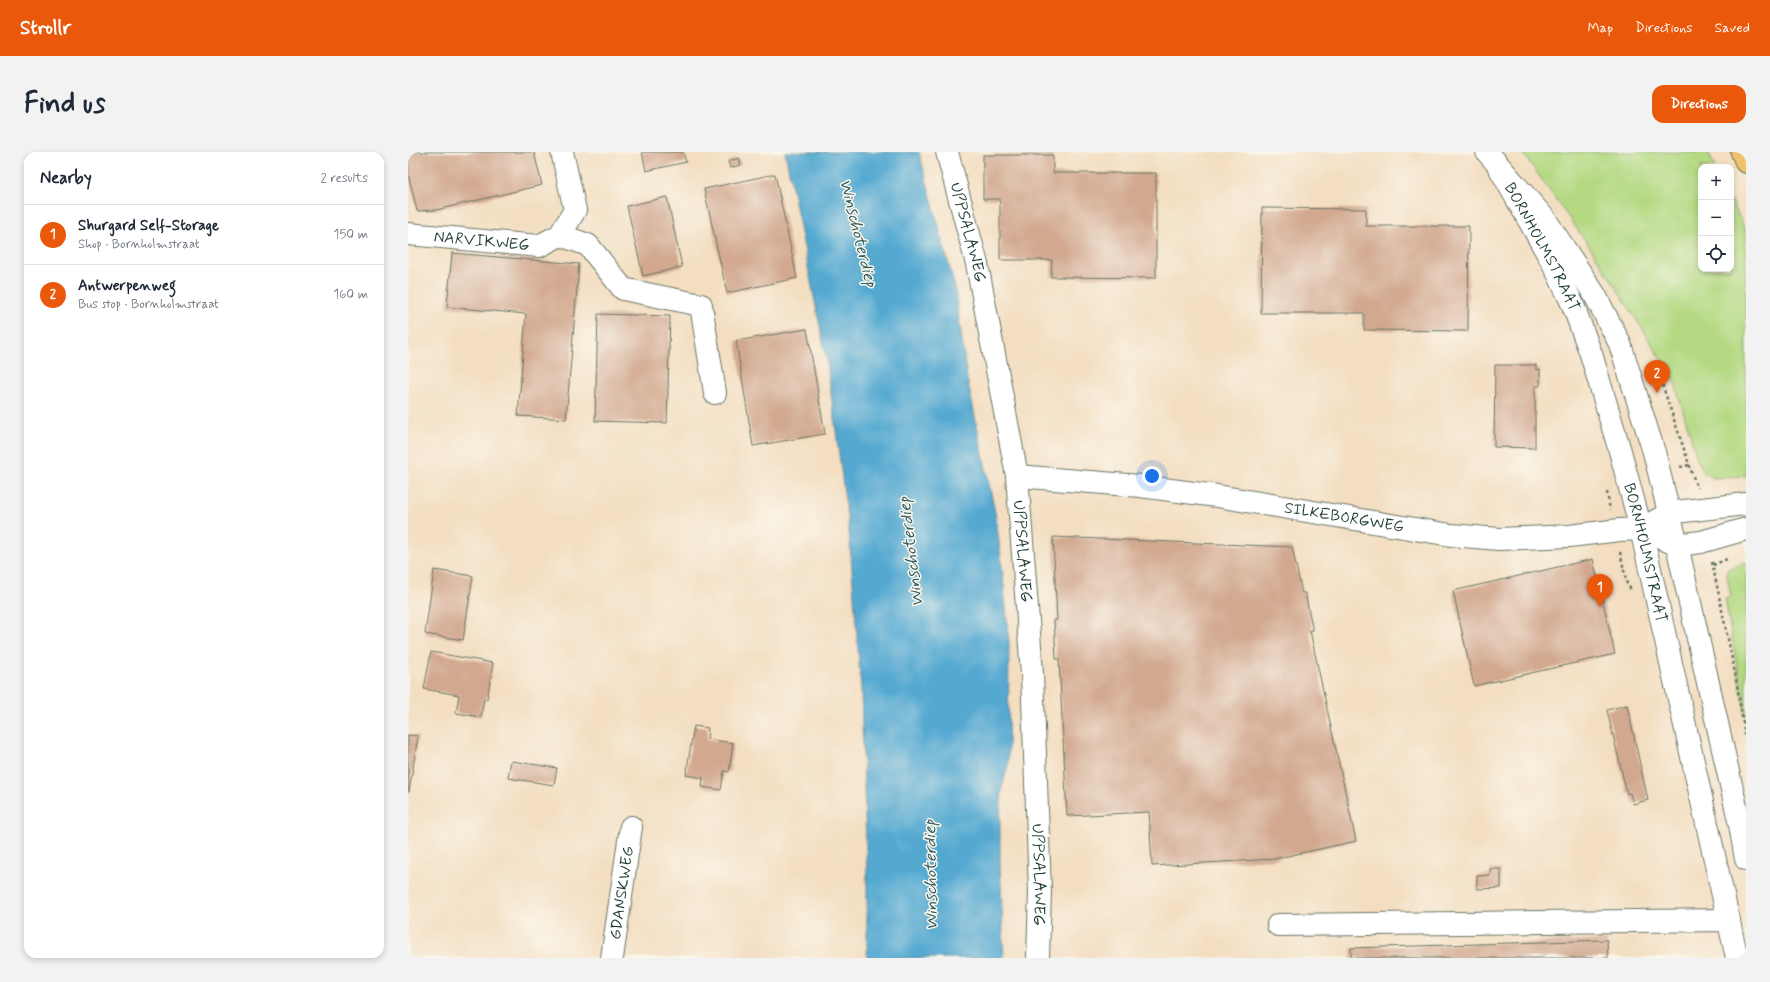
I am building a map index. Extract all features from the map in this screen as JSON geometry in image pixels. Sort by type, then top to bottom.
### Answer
[{"type":"highway","points":[[1742,152],[1746,162]]},
{"type":"street","points":[[562,152],[575,210],[560,235],[588,246],[623,289],[701,305],[715,394]]},
{"type":"street","name":"UPPSALAWEG","points":[[947,152],[977,264],[1017,476],[1032,673],[1040,891],[1038,958]]},
{"type":"street","name":"BORNHOLMSTRAAT","points":[[1493,159],[1545,219],[1595,295],[1620,344],[1654,452],[1668,514],[1677,545],[1740,825],[1746,859]]},
{"type":"street","name":"BORNHOLMSTRAAT","points":[[1493,159],[1554,265],[1573,306],[1591,354],[1622,458],[1641,530],[1737,958]]},
{"type":"street","name":"NARVIKWEG","points":[[408,234],[539,246],[560,235]]},
{"type":"street","name":"SILKEBORGWEG","points":[[1017,476],[1148,487],[1451,535],[1498,539],[1569,536],[1615,530],[1641,530]]},
{"type":"street","points":[[1641,530],[1668,514],[1746,504]]},
{"type":"street","points":[[1641,530],[1677,545],[1701,542],[1746,529]]},
{"type":"street","name":"GDANSKWEG","points":[[612,958],[631,827]]},
{"type":"street","points":[[1278,925],[1729,920]]},
{"type":"path","name":"BORNHOLMSTRAAT","points":[[1606,491],[1615,530]]},
{"type":"path","points":[[1717,584],[1735,673],[1746,742]]},
{"type":"green space","points":[[1522,152],[1708,152],[1714,164],[1698,164],[1698,272],[1734,272],[1734,206],[1746,232],[1746,476],[1714,478],[1704,473],[1697,458],[1673,377],[1592,250]]},
{"type":"green space","points":[[1746,562],[1746,716],[1725,599],[1731,597],[1727,575],[1729,569]]},
{"type":"water","name":"Winschoterdiep","points":[[785,152],[919,152],[955,288],[967,378],[996,517],[1003,575],[1009,642],[1008,765],[1002,788],[1000,817],[1000,860],[1004,958],[867,958],[867,880],[861,689],[849,531],[827,362]]},
{"type":"building","points":[[408,152],[534,152],[542,185],[436,210],[417,211],[408,173]]},
{"type":"building","points":[[642,152],[683,152],[686,162],[646,171]]},
{"type":"building","points":[[983,155],[1053,155],[1053,173],[1156,173],[1156,278],[1051,277],[1052,260],[1000,260],[1000,199],[983,199]]},
{"type":"building","points":[[739,158],[741,165],[730,168],[728,161]]},
{"type":"building","points":[[775,174],[797,278],[727,293],[704,189]]},
{"type":"building","points":[[667,197],[682,267],[643,276],[627,206]]},
{"type":"building","points":[[1262,208],[1366,209],[1366,226],[1469,226],[1468,331],[1364,330],[1364,313],[1261,313]]},
{"type":"building","points":[[452,253],[579,264],[566,419],[518,416],[526,314],[447,307]]},
{"type":"building","points":[[598,314],[670,316],[667,423],[595,421]]},
{"type":"building","points":[[807,329],[825,434],[753,446],[736,341]]},
{"type":"building","points":[[1495,365],[1536,365],[1536,370],[1540,369],[1540,386],[1535,386],[1535,448],[1494,447]]},
{"type":"building","points":[[1053,537],[1292,547],[1302,593],[1305,593],[1313,631],[1310,631],[1356,841],[1274,859],[1152,866],[1149,812],[1067,816],[1059,659],[1056,659],[1054,620],[1057,620]]},
{"type":"building","points":[[1593,559],[1615,654],[1474,686],[1453,591]]},
{"type":"building","points":[[434,570],[473,576],[463,640],[425,634]]},
{"type":"building","points":[[431,652],[493,663],[487,699],[484,699],[481,717],[456,713],[459,695],[424,689]]},
{"type":"building","points":[[1627,705],[1648,800],[1633,804],[1630,793],[1627,794],[1607,710]]},
{"type":"building","points":[[694,726],[708,728],[707,739],[733,743],[729,772],[724,771],[721,790],[702,787],[703,778],[686,775]]},
{"type":"building","points":[[408,735],[418,736],[409,792],[408,792]]},
{"type":"building","points":[[511,761],[557,768],[554,785],[508,778]]},
{"type":"building","points":[[1490,869],[1501,869],[1501,888],[1477,889],[1477,876],[1490,875]]},
{"type":"building","points":[[1607,940],[1608,958],[1351,958],[1351,948]]},
{"type":"place","name":"Antwerpenweg","points":[[1657,393]]},
{"type":"place","name":"Shurgard Self-Storage","points":[[1600,607]]}]
